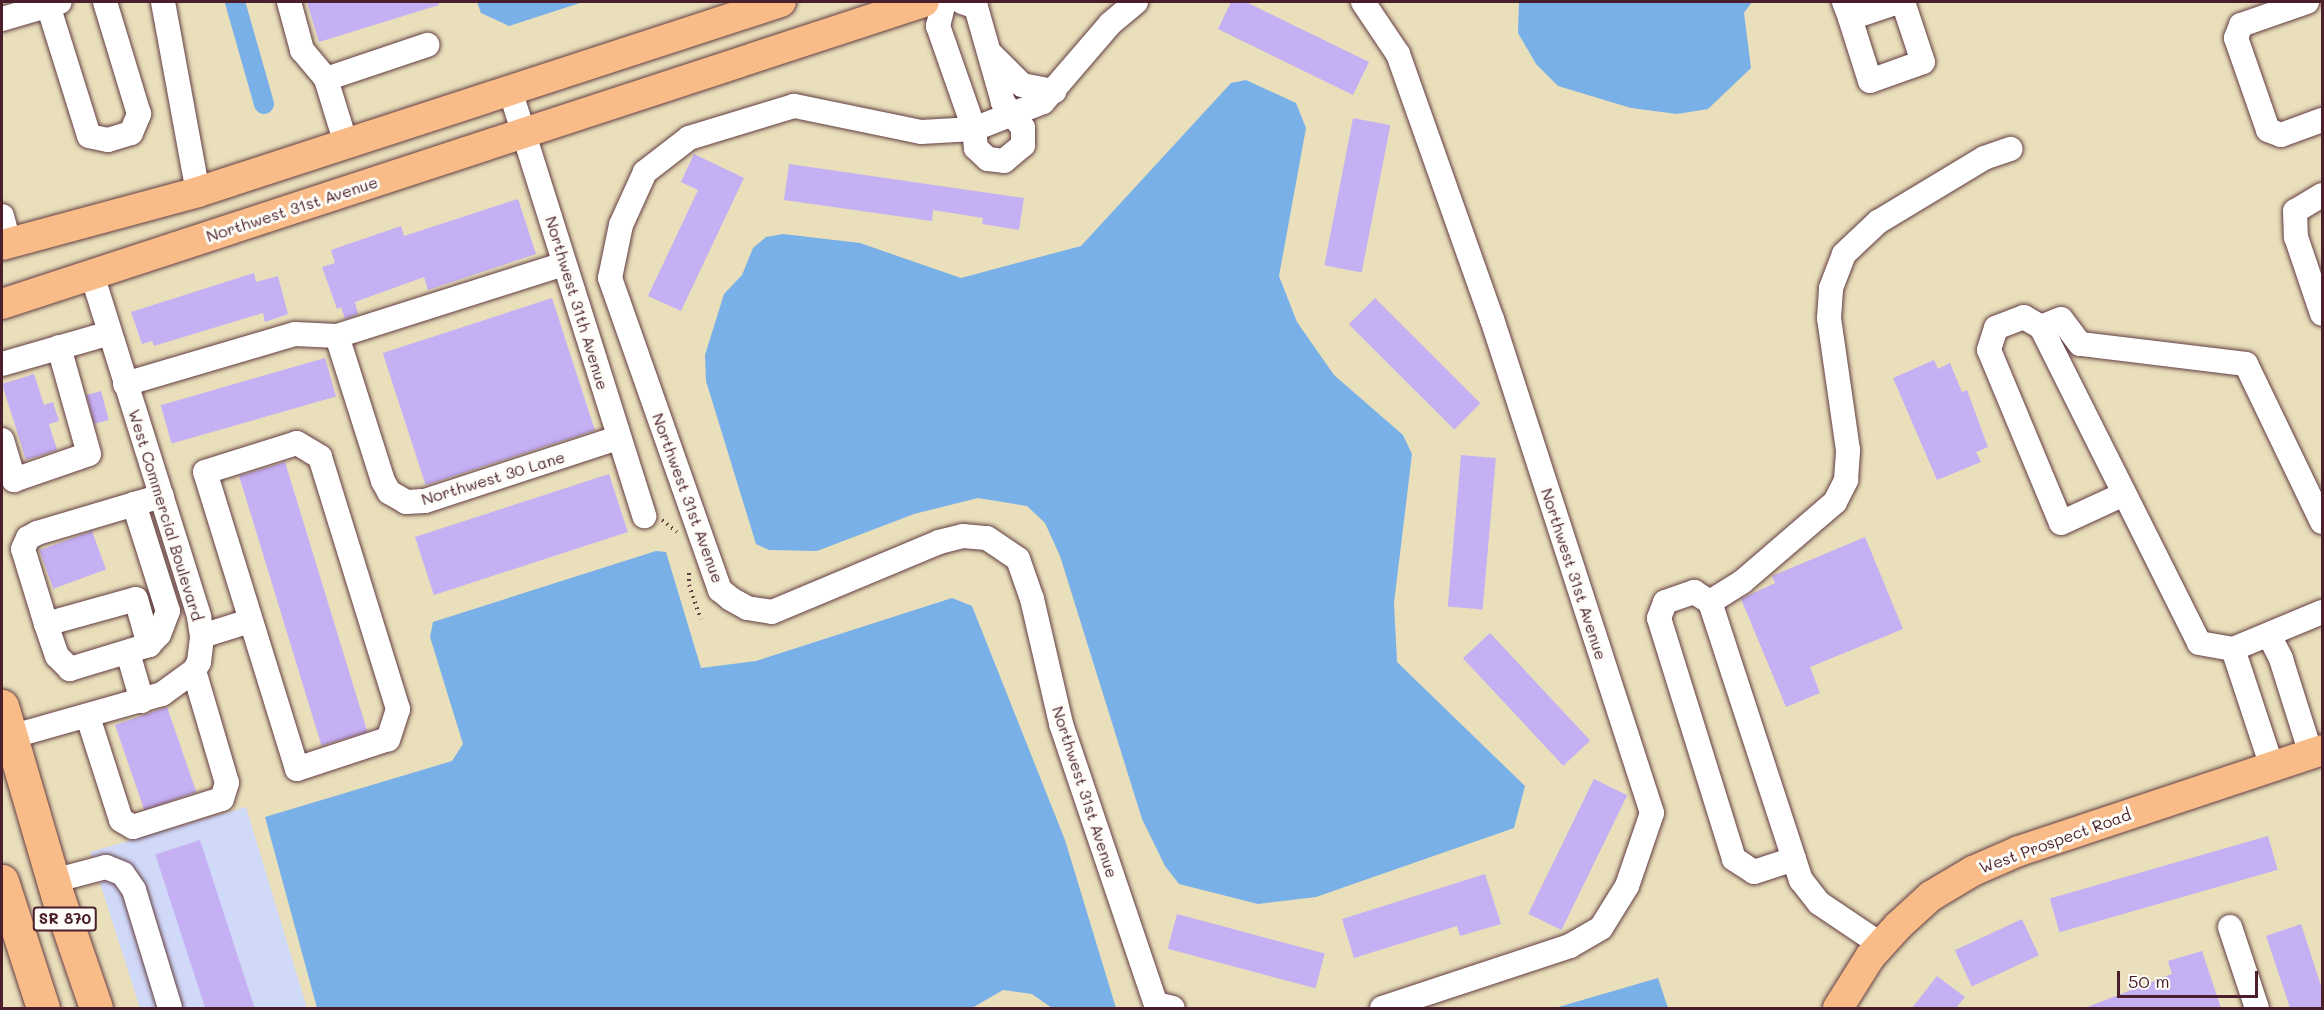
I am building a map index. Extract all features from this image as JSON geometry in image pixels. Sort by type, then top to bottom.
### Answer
[{"type":"highway","name":"SR 870","points":[[6,722],[53,881],[96,1008]]},
{"type":"highway","name":"SR 870","points":[[2,881],[43,1008]]},
{"type":"main road","points":[[4,235],[198,192],[781,2]]},
{"type":"main road","name":"Northwest 31st Avenue","points":[[2,304],[924,2]]},
{"type":"main road","name":"West Prospect Road","points":[[1838,1008],[1880,944],[1931,896],[1986,864],[2317,752]]},
{"type":"street","points":[[2,19],[54,3],[89,136],[108,140],[131,133],[139,114],[105,2]]},
{"type":"street","points":[[163,2],[198,192]]},
{"type":"street","points":[[288,2],[302,50],[326,79],[345,144]]},
{"type":"street","points":[[944,2],[938,26],[974,129],[974,140],[981,154],[1004,161],[1023,145],[1023,129],[997,86],[976,7],[963,2]]},
{"type":"street","name":"Northwest 31st Avenue","points":[[1136,2],[1110,24],[1043,102],[974,129],[921,132],[794,106],[689,138],[645,172],[621,225],[610,278],[720,590],[731,599],[747,608],[772,612],[939,542],[963,536],[987,538],[1018,558],[1032,599],[1061,724],[1156,1004],[1173,1008]]},
{"type":"street","name":"Northwest 31st Avenue","points":[[1363,2],[1398,54],[1492,319],[1652,813],[1627,886],[1601,928],[1570,946],[1382,1008]]},
{"type":"street","points":[[1898,2],[1847,10],[1870,81],[1923,63],[1903,2]]},
{"type":"street","points":[[2307,2],[2241,25],[2236,38],[2268,130],[2281,135],[2322,120]]},
{"type":"street","points":[[326,79],[427,45]]},
{"type":"street","points":[[989,51],[1022,85],[1054,91]]},
{"type":"street","name":"Northwest 31th Avenue","points":[[510,90],[644,516]]},
{"type":"street","points":[[1710,602],[1742,582],[1835,502],[1846,480],[1848,450],[1829,318],[1831,288],[1844,254],[1878,222],[1984,158],[2010,149]]},
{"type":"street","points":[[2322,195],[2295,211],[2296,237],[2322,314]]},
{"type":"street","points":[[126,384],[295,334],[337,336],[564,264]]},
{"type":"street","name":"West Commercial Boulevard","points":[[92,275],[200,616],[202,636],[194,671]]},
{"type":"street","points":[[2124,494],[2061,523],[1989,350],[1996,328],[2024,317],[2041,327],[2199,642],[2233,649],[2322,612]]},
{"type":"street","points":[[2041,327],[2061,319],[2080,344],[2246,364],[2322,522]]},
{"type":"street","points":[[2,364],[110,333]]},
{"type":"street","name":"Northwest 30 Lane","points":[[337,336],[383,481],[389,492],[406,502],[425,501],[618,438]]},
{"type":"street","points":[[2,440],[8,485],[89,454],[59,347]]},
{"type":"street","points":[[297,443],[320,457],[391,686],[398,709],[388,739],[297,770],[250,621],[205,472],[297,443]]},
{"type":"street","points":[[134,504],[168,610],[159,634],[138,649],[70,669],[57,656],[46,624],[23,549],[28,538],[38,533],[134,504],[162,496]]},
{"type":"street","points":[[23,549],[96,526],[126,526],[137,535],[156,597],[157,612],[138,649]]},
{"type":"street","points":[[1794,860],[1754,872],[1734,859],[1659,618],[1665,602],[1694,592],[1710,602],[1801,880],[1819,903],[1880,944]]},
{"type":"street","points":[[46,624],[136,598],[142,701]]},
{"type":"street","points":[[202,636],[250,621]]},
{"type":"street","points":[[2269,635],[2281,659],[2317,752]]},
{"type":"street","points":[[2233,649],[2272,767]]},
{"type":"street","points":[[6,722],[88,717],[142,701],[172,688],[194,671],[227,783],[222,799],[133,827],[121,820],[88,717]]},
{"type":"street","points":[[53,881],[106,867],[123,874],[134,890],[170,1008]]},
{"type":"street","points":[[2230,927],[2257,1008]]},
{"type":"path","points":[[644,516],[660,518],[677,532],[682,543]]},
{"type":"path","points":[[687,566],[689,585],[701,619]]},
{"type":"shaded area","points":[[246,807],[307,1008],[140,1008],[90,852]]},
{"type":"water","points":[[477,2],[583,2],[509,26],[481,13]]},
{"type":"water","points":[[1519,2],[1752,2],[1744,13],[1751,68],[1708,109],[1677,114],[1631,108],[1558,86],[1536,64],[1518,33]]},
{"type":"water","points":[[1246,80],[1296,103],[1306,128],[1279,276],[1297,322],[1334,375],[1403,435],[1412,454],[1394,603],[1397,662],[1525,786],[1514,828],[1316,897],[1258,904],[1179,884],[1165,866],[1142,819],[1060,556],[1045,523],[1027,506],[978,498],[914,514],[817,551],[769,550],[756,544],[706,381],[705,355],[724,294],[742,275],[753,248],[766,237],[783,234],[860,243],[961,278],[1081,246],[1231,83]]},
{"type":"water","points":[[656,551],[666,552],[701,668],[756,661],[952,598],[972,606],[1065,840],[1116,1008],[1052,1008],[1032,994],[1003,990],[972,1008],[317,1008],[265,817],[452,761],[463,744],[430,637],[433,622]]},
{"type":"water","points":[[1658,978],[1668,1008],[1555,1008]]},
{"type":"building","points":[[307,2],[438,2],[439,5],[319,42]]},
{"type":"building","points":[[1231,2],[1246,2],[1369,62],[1353,95],[1218,29]]},
{"type":"building","points":[[1353,118],[1390,125],[1362,272],[1324,265]]},
{"type":"building","points":[[694,154],[744,178],[681,311],[648,296],[698,190],[681,182]]},
{"type":"building","points":[[789,164],[1024,198],[1019,230],[982,224],[983,218],[933,210],[932,221],[784,200]]},
{"type":"building","points":[[518,199],[536,254],[428,290],[424,277],[355,302],[358,314],[345,319],[341,307],[337,309],[322,267],[335,263],[331,250],[401,226],[404,236]]},
{"type":"building","points":[[254,273],[256,282],[278,276],[288,314],[265,322],[263,313],[154,346],[152,341],[142,344],[131,312]]},
{"type":"building","points":[[552,298],[595,430],[426,485],[383,353]]},
{"type":"building","points":[[1375,298],[1480,403],[1454,430],[1349,324]]},
{"type":"building","points":[[325,358],[336,396],[172,444],[161,405]]},
{"type":"building","points":[[1934,360],[1938,369],[1950,363],[1962,392],[1967,390],[1988,447],[1976,452],[1981,462],[1937,480],[1893,378]]},
{"type":"building","points":[[34,374],[44,405],[53,402],[59,421],[49,424],[57,450],[26,460],[2,384]]},
{"type":"building","points":[[101,391],[109,420],[94,424],[87,395]]},
{"type":"building","points":[[1461,455],[1496,458],[1483,609],[1448,606]]},
{"type":"building","points":[[285,462],[367,732],[322,746],[239,476]]},
{"type":"building","points":[[609,474],[628,532],[434,595],[415,537]]},
{"type":"building","points":[[92,531],[106,570],[53,589],[39,550]]},
{"type":"building","points":[[1865,537],[1903,629],[1810,667],[1820,693],[1786,707],[1741,599],[1775,583],[1772,576]]},
{"type":"building","points":[[1490,633],[1590,741],[1563,766],[1463,658]]},
{"type":"building","points":[[167,707],[196,792],[144,810],[115,725]]},
{"type":"building","points":[[1594,779],[1627,795],[1561,930],[1528,914]]},
{"type":"building","points":[[2268,836],[2278,870],[2059,932],[2050,899]]},
{"type":"building","points":[[200,840],[254,1007],[205,1008],[155,855]]},
{"type":"building","points":[[1485,874],[1501,924],[1460,936],[1457,926],[1354,958],[1342,919]]},
{"type":"building","points":[[1177,914],[1325,954],[1315,988],[1168,949]]},
{"type":"building","points":[[2022,919],[2039,955],[1972,987],[1955,950]]},
{"type":"building","points":[[2301,924],[2322,989],[2322,1008],[2290,1008],[2266,936]]},
{"type":"building","points":[[2202,951],[2221,1008],[2085,1008],[2172,974],[2168,961]]},
{"type":"building","points":[[1937,976],[1965,997],[1956,1008],[1912,1008]]},
{"type":"waterway","points":[[235,2],[264,104]]}]
